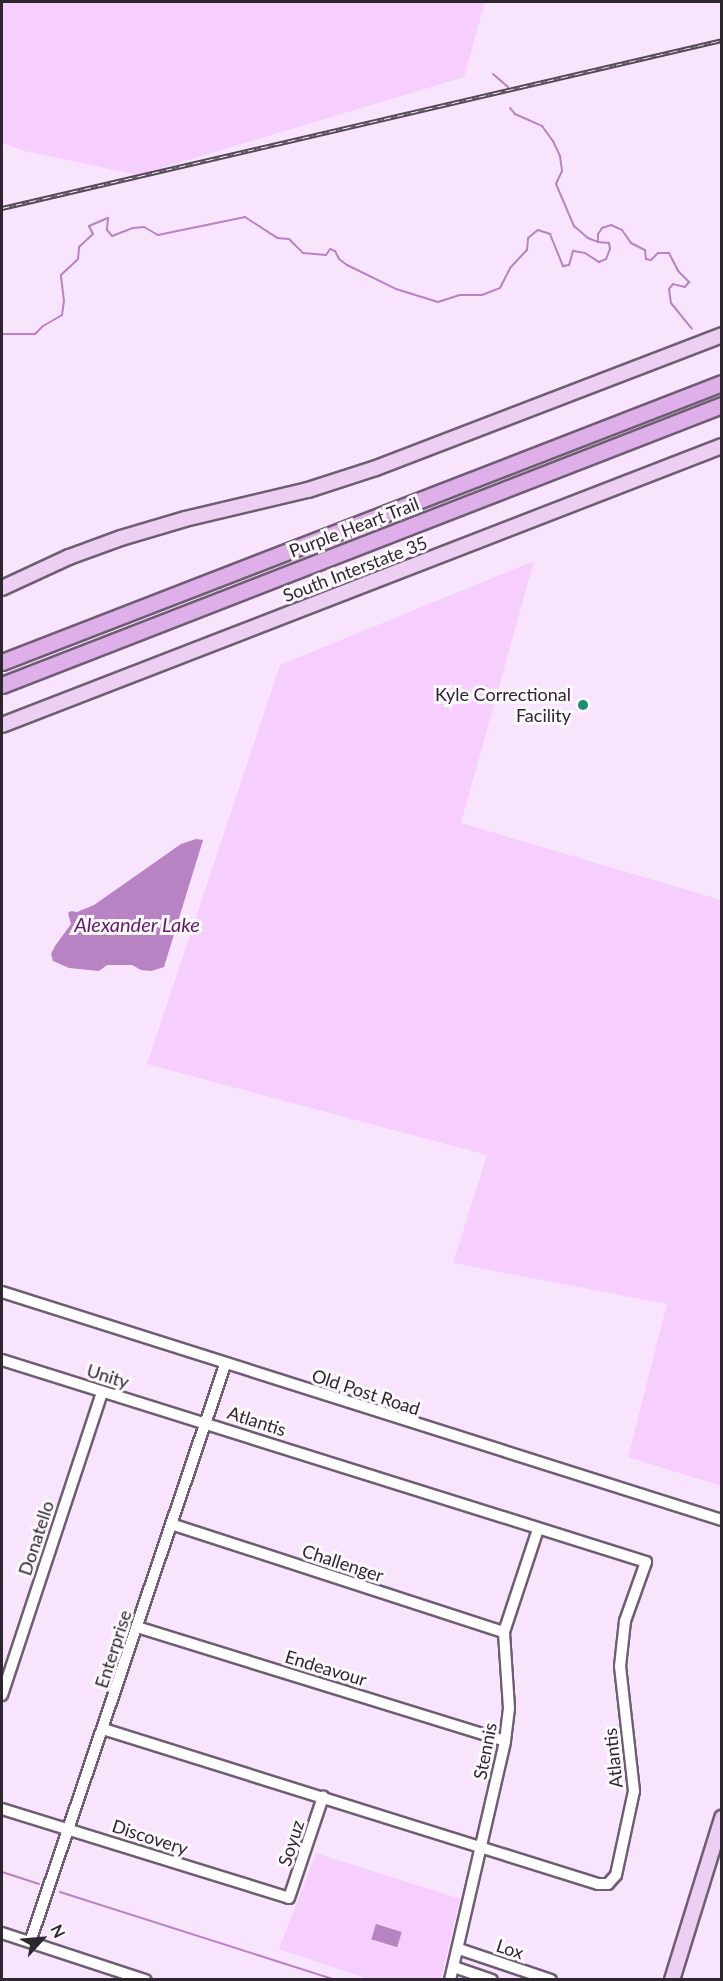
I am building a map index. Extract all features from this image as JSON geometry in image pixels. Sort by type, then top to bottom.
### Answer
[{"type":"highway","name":"Purple Heart Trail","points":[[2,662],[722,383]]},
{"type":"highway","name":"Purple Heart Trail","points":[[2,685],[722,405]]},
{"type":"main road","points":[[2,588],[69,557],[121,538],[185,519],[308,490],[376,468],[722,334]]},
{"type":"main road","name":"South Interstate 35","points":[[2,725],[722,446]]},
{"type":"main road","points":[[672,1980],[722,1818]]},
{"type":"street","name":"Old Post Road","points":[[2,1292],[225,1365],[722,1520]]},
{"type":"street","name":"Unity","points":[[2,1360],[206,1422]]},
{"type":"street","name":"Enterprise","points":[[30,1942],[225,1365]]},
{"type":"street","name":"Donatello","points":[[2,1695],[102,1392]]},
{"type":"street","name":"Atlantis","points":[[103,1730],[598,1884],[609,1886],[616,1875],[634,1791],[620,1666],[625,1622],[646,1562],[206,1422]]},
{"type":"street","name":"Challenger","points":[[171,1524],[504,1632]]},
{"type":"street","name":"Stennis","points":[[450,1980],[459,1949],[505,1741],[509,1708],[504,1632],[538,1529]]},
{"type":"street","name":"Endeavour","points":[[137,1627],[505,1741]]},
{"type":"street","name":"Soyuz","points":[[289,1898],[292,1895],[323,1797]]},
{"type":"street","name":"Discovery","points":[[2,1809],[289,1898]]},
{"type":"street","points":[[2,1933],[112,1975],[145,1980]]},
{"type":"street","name":"Lox","points":[[459,1949],[551,1980]]},
{"type":"street","name":"Lox","points":[[454,1967],[492,1980]]},
{"type":"shaded area","points":[[2,2],[485,2],[464,77],[138,175],[25,151],[2,143]]},
{"type":"shaded area","points":[[534,561],[461,823],[721,900],[721,1486],[628,1457],[667,1304],[453,1263],[487,1155],[147,1064],[280,665]]},
{"type":"shaded area","points":[[316,1853],[460,1899],[441,1979],[368,1979],[279,1949]]},
{"type":"water","name":"Alexander Lake","points":[[196,839],[203,840],[164,967],[151,971],[141,970],[132,965],[107,965],[99,971],[69,968],[53,961],[51,954],[71,924],[68,913],[94,905],[181,844]]},
{"type":"water","points":[[376,1924],[402,1932],[397,1947],[371,1939]]},
{"type":"waterway","points":[[493,74],[508,87]]},
{"type":"waterway","points":[[510,108],[515,114],[542,126],[553,141],[560,156],[562,171],[556,184],[574,226],[588,238],[598,242],[598,234],[602,228],[611,225],[622,230],[631,243],[645,250],[646,259],[651,260],[658,253],[669,253],[678,271],[689,282],[685,287],[673,284],[669,289],[671,303],[692,329]]},
{"type":"waterway","points":[[2,334],[35,334],[43,326],[62,315],[64,301],[61,275],[78,259],[79,247],[93,234],[89,226],[108,218],[107,230],[112,236],[133,228],[144,227],[158,235],[245,217],[277,238],[289,239],[303,253],[326,255],[330,249],[335,251],[339,259],[347,265],[396,289],[438,302],[459,295],[482,295],[500,288],[510,268],[527,250],[528,238],[538,230],[550,234],[563,266],[569,265],[573,251],[585,253],[599,262],[606,259],[610,249],[609,243],[598,242]]},
{"type":"waterway","points":[[2,1872],[39,1884]]},
{"type":"waterway","points":[[60,1892],[336,1980]]},
{"type":"railway","points":[[2,208],[722,40]]},
{"type":"place","name":"Kyle Correctional Facility","points":[[583,705]]}]
